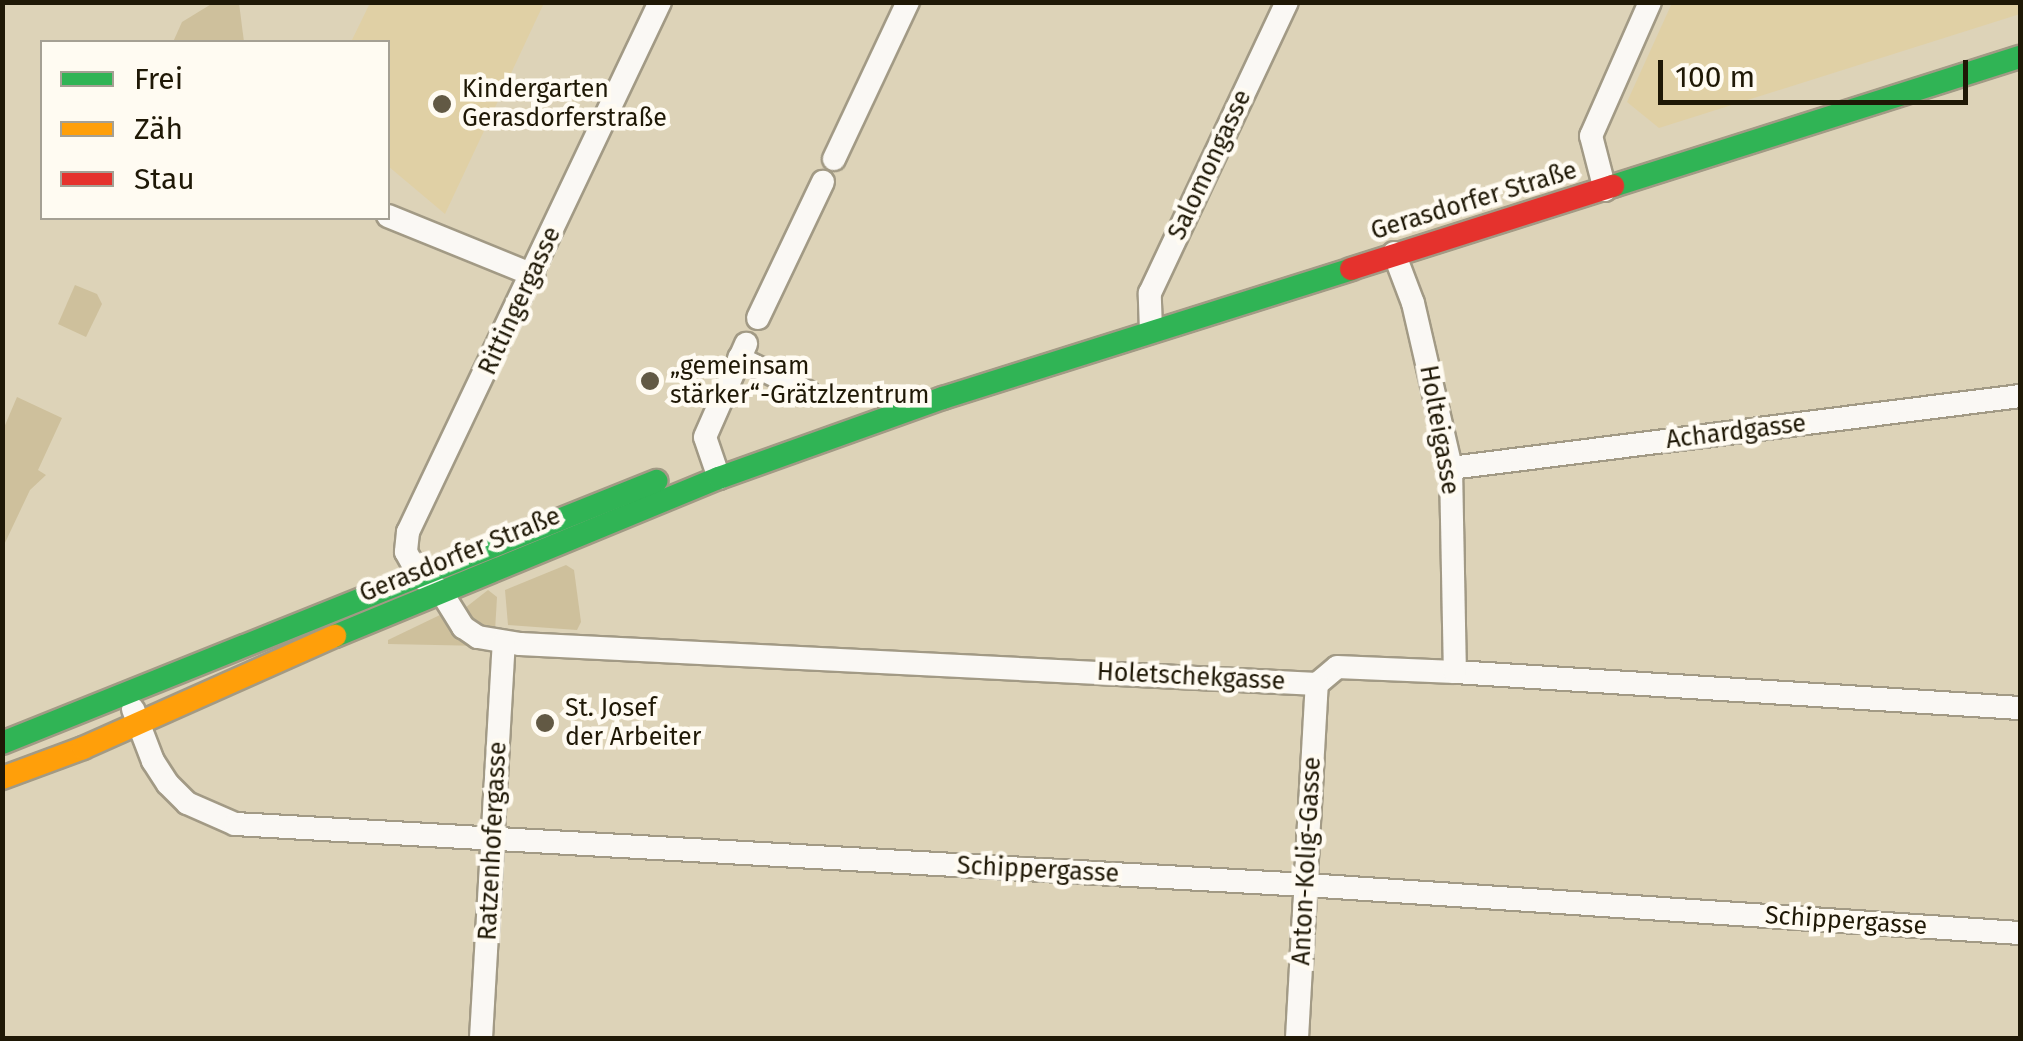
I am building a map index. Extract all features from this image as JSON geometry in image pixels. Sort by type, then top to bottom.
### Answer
[{"type":"main road","name":"Gerasdorfer Straße","points":[[2,743],[611,497],[716,470],[2020,57]]},
{"type":"main road","name":"Gerasdorfer Straße","points":[[2,778],[716,470]]},
{"type":"street","name":"Rittingergasse","points":[[420,576],[406,552],[408,532],[660,2]]},
{"type":"street","points":[[834,159],[908,2]]},
{"type":"street","name":"Salomongasse","points":[[1151,331],[1150,293],[1288,2]]},
{"type":"street","points":[[1604,190],[1591,136],[1650,2]]},
{"type":"street","points":[[758,318],[823,182]]},
{"type":"street","points":[[390,217],[533,275]]},
{"type":"street","name":"Holteigasse","points":[[1394,253],[1414,302],[1451,468],[1454,672]]},
{"type":"street","points":[[716,470],[706,437],[743,351],[808,392]]},
{"type":"street","name":"Achardgasse","points":[[1451,468],[2020,396]]},
{"type":"street","points":[[420,576],[440,590]]},
{"type":"street","name":"Holetschekgasse","points":[[440,590],[463,627],[478,637],[504,643],[1317,684],[1337,668],[1454,672],[2020,708]]},
{"type":"street","name":"Ratzenhofergasse","points":[[481,1038],[504,643]]},
{"type":"street","name":"Anton-Kolig-Gasse","points":[[1298,1038],[1317,684]]},
{"type":"street","name":"Schippergasse","points":[[126,692],[153,761],[168,784],[211,817],[235,824],[1306,886],[2020,933]]},
{"type":"shaded area","points":[[2020,2],[2020,14],[1659,128],[1627,102],[1672,3]]},
{"type":"shaded area","points":[[213,3],[239,3],[244,40],[174,40],[182,22]]},
{"type":"shaded area","name":"Kindergarten Gerasdorferstraße","points":[[370,3],[544,3],[445,214],[390,168],[390,40],[352,40]]},
{"type":"shaded area","points":[[75,285],[97,294],[102,304],[86,337],[58,324]]},
{"type":"shaded area","points":[[17,397],[62,418],[38,470],[46,475],[30,490],[3,547],[3,430]]},
{"type":"shaded area","points":[[566,565],[574,570],[581,622],[577,630],[508,625],[505,590]]},
{"type":"shaded area","points":[[488,590],[497,597],[495,631],[478,627],[465,608]]},
{"type":"shaded area","points":[[442,614],[483,646],[388,644],[388,640]]},
{"type":"traffic: fast","points":[[1613,186],[2020,57]]},
{"type":"traffic: fast","points":[[335,636],[719,478],[943,398],[1351,269]]},
{"type":"traffic: fast","points":[[2,743],[656,481]]},
{"type":"traffic: slow","points":[[2,778],[83,748],[335,636]]},
{"type":"traffic: jam","points":[[1351,269],[1613,186]]},
{"type":"place","name":"Kindergarten Gerasdorferstraße","points":[[442,104]]},
{"type":"place","name":"„gemeinsam stärker“-Grätzlzentrum","points":[[650,381]]},
{"type":"place","name":"St. Josef der Arbeiter","points":[[545,723]]}]
